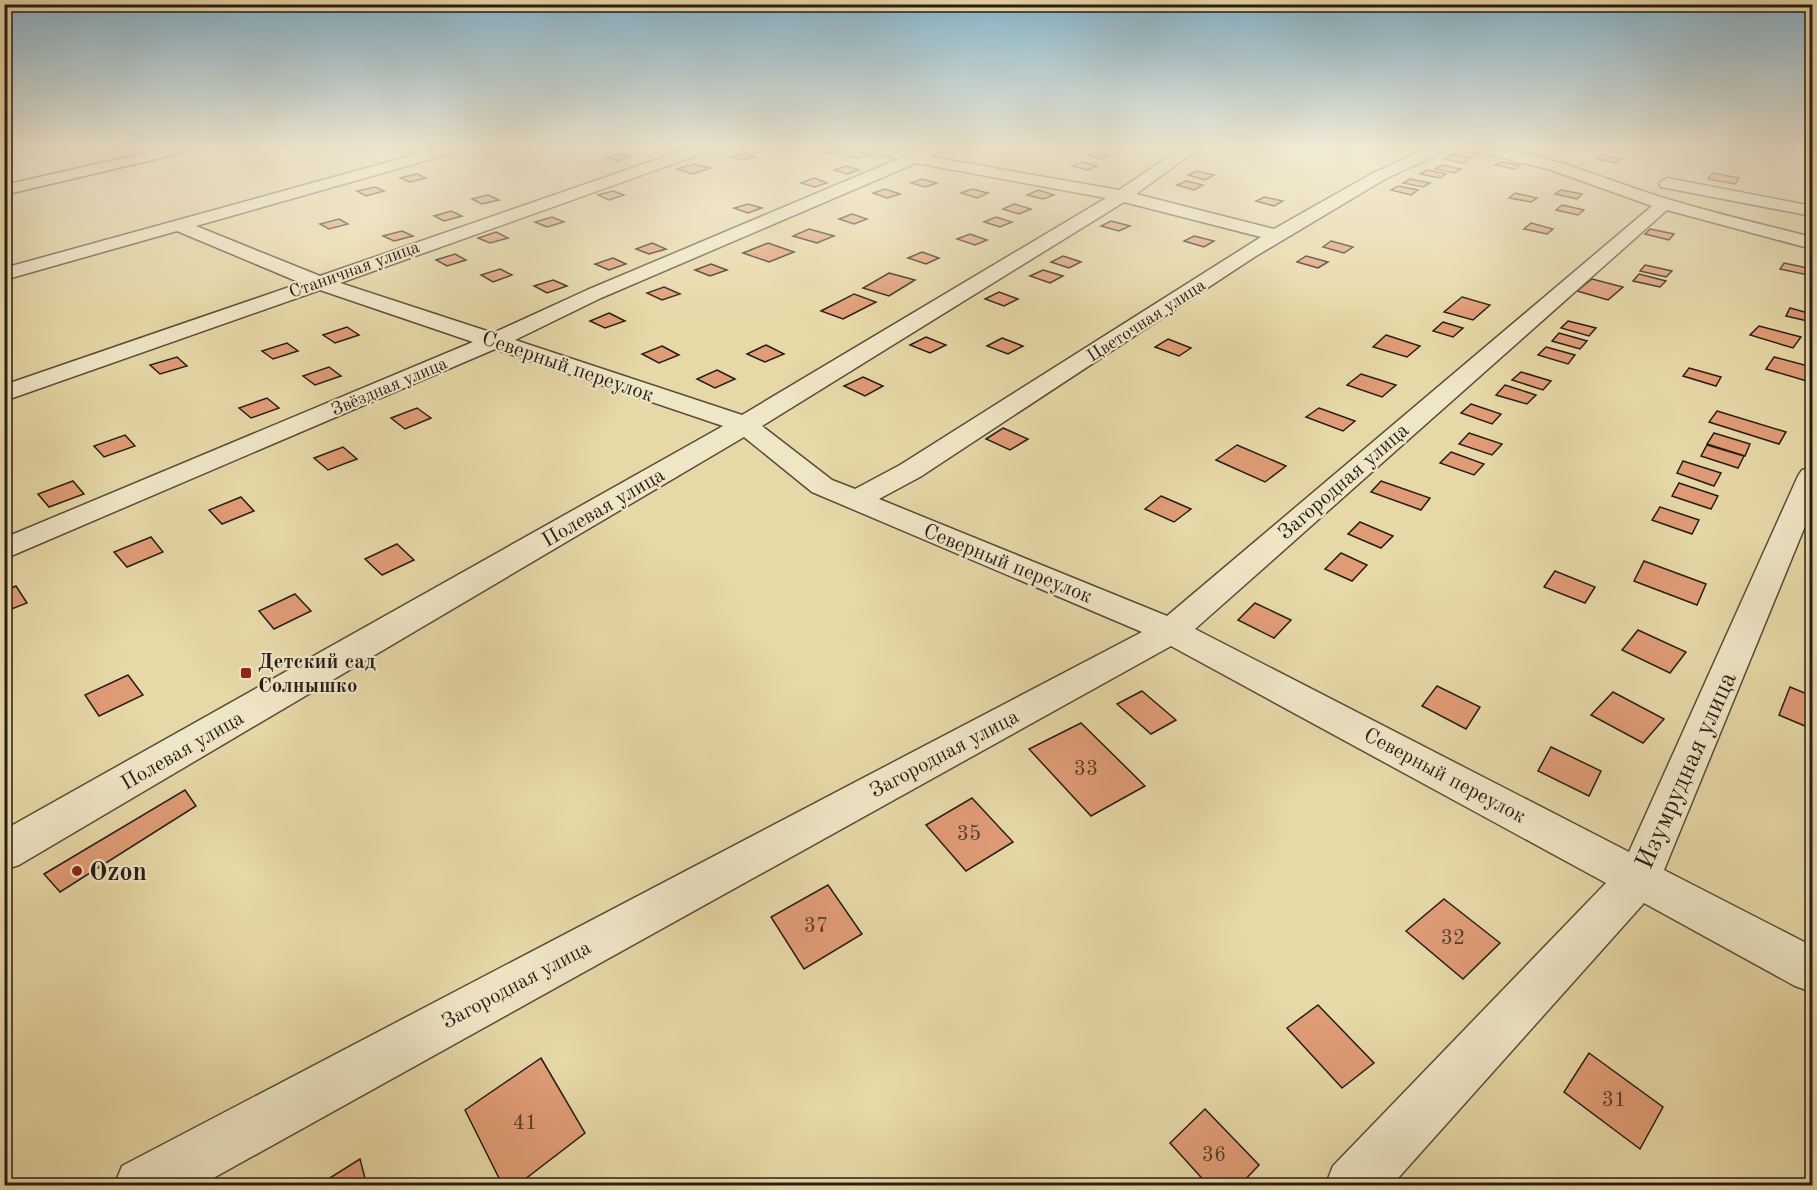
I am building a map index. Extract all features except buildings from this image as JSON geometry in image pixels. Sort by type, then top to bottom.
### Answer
[{"type":"street","points":[[4,274],[255,204]]},
{"type":"street","name":"Станичная улица","points":[[4,394],[544,204]]},
{"type":"street","name":"Звёздная улица","points":[[4,550],[495,341],[594,294],[806,204]]},
{"type":"street","name":"Полевая улица","points":[[4,852],[745,425],[1110,204]]},
{"type":"street","points":[[1151,204],[1278,236]]},
{"type":"street","name":"Цветочная улица","points":[[856,500],[910,471],[1333,204]]},
{"type":"street","name":"Загородная улица","points":[[142,1185],[1171,631],[1637,204]]},
{"type":"street","points":[[1699,204],[1812,243]]},
{"type":"street","points":[[1761,204],[1812,211]]},
{"type":"street","name":"Северный переулок","points":[[177,225],[317,282],[745,425],[822,486],[1171,631],[1812,970]]},
{"type":"street","name":"Изумрудная улица","points":[[1353,1185],[1639,878],[1812,476]]},
{"type":"place","name":"Детский сад Солнышко","points":[[246,673]]},
{"type":"place","name":"Ozon","points":[[77,871]]}]
